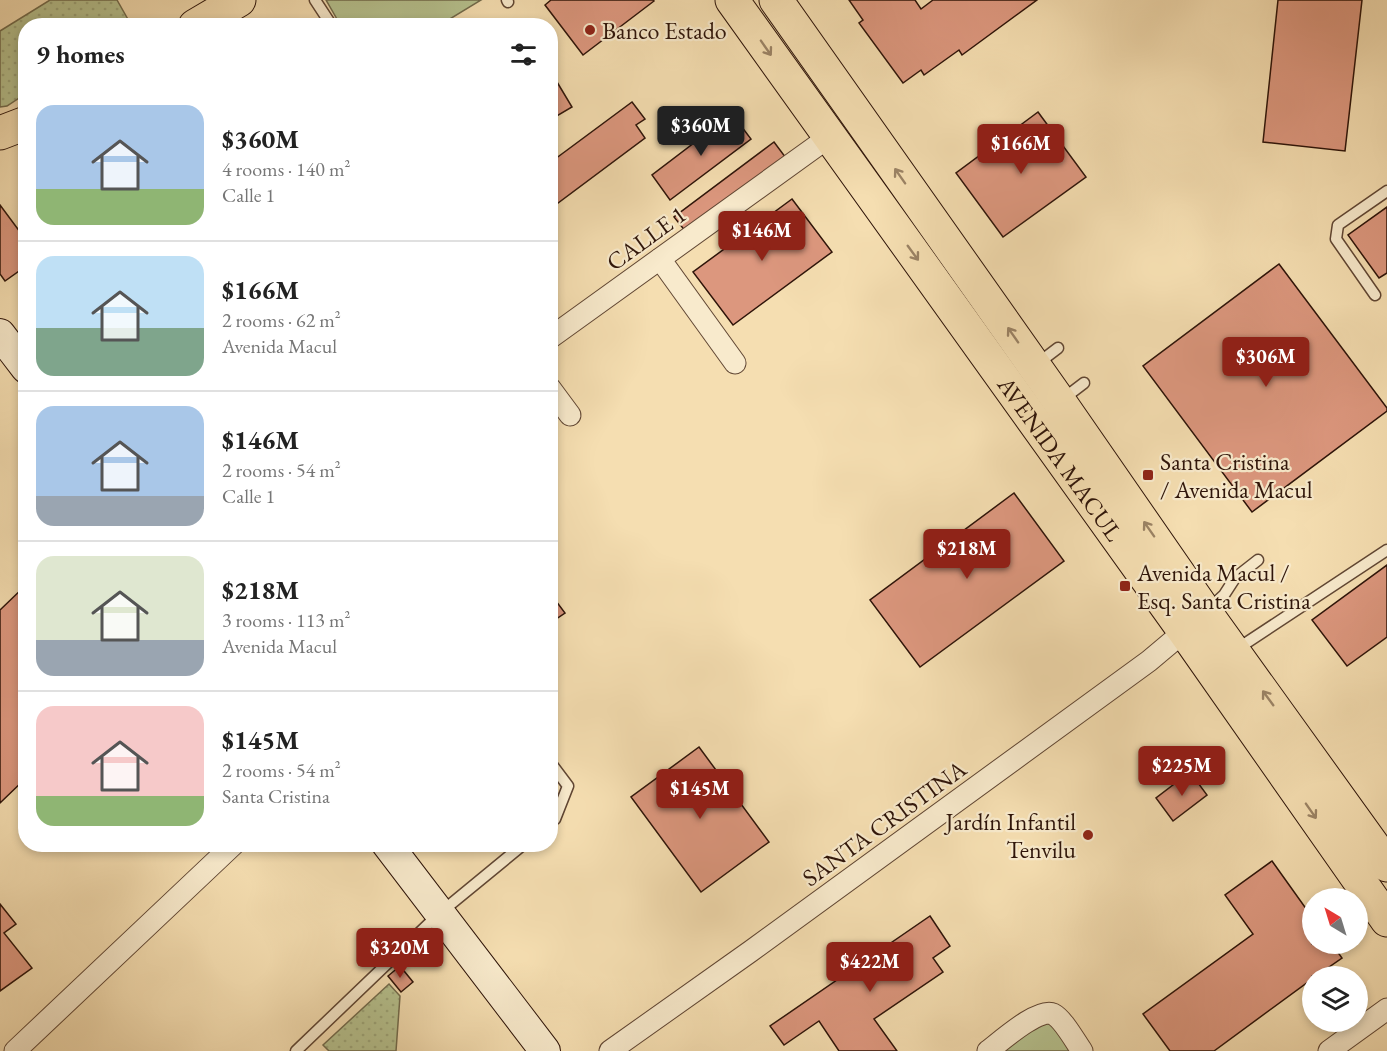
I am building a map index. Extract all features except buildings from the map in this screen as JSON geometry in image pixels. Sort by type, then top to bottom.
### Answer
[{"type":"main road","points":[[209,18],[239,0]]},
{"type":"main road","name":"AVENIDA MACUL","points":[[732,0],[830,138],[1195,622],[1387,920]]},
{"type":"main road","name":"AVENIDA MACUL","points":[[776,0],[1072,392],[1195,622],[1234,651],[1387,865]]},
{"type":"street","name":"CALLE 1","points":[[558,332],[830,138]]},
{"type":"street","points":[[660,259],[735,363]]},
{"type":"street","points":[[0,334],[18,358]]},
{"type":"street","points":[[558,399],[570,415]]},
{"type":"street","name":"SANTA CRISTINA","points":[[610,1051],[1161,653],[1195,622]]},
{"type":"street","points":[[15,1051],[226,852]]},
{"type":"street","points":[[393,852],[545,1051]]},
{"type":"street","points":[[1329,1051],[1387,1009]]},
{"type":"street","points":[[988,1051],[1037,1015],[1048,1012],[1059,1019],[1082,1051]]},
{"type":"lane","points":[[315,0],[327,18]]},
{"type":"lane","points":[[1375,295],[1335,239],[1338,225],[1387,191]]},
{"type":"lane","points":[[1234,651],[1387,550]]},
{"type":"lane","points":[[1195,622],[1224,595],[1235,578],[1258,560]]},
{"type":"lane","points":[[558,773],[568,786],[558,811]]},
{"type":"lane","points":[[296,1051],[440,913],[514,852]]},
{"type":"green space","points":[[50,0],[117,0],[127,18],[21,18]]},
{"type":"green space","points":[[326,0],[481,0],[451,18],[336,18]]},
{"type":"green space","points":[[18,20],[18,99],[7,106],[0,107],[0,31]]},
{"type":"green space","points":[[389,984],[400,996],[396,1051],[329,1051],[323,1045]]},
{"type":"green space","points":[[1048,1018],[1072,1051],[1002,1051]]},
{"type":"place","name":"Banco Estado","points":[[590,30]]},
{"type":"place","name":"Santa Cristina / Avenida Macul","points":[[1148,475]]},
{"type":"place","name":"Avenida Macul / Esq. Santa Cristina","points":[[1125,586]]},
{"type":"place","name":"Jardín Infantil Tenvilu","points":[[1088,835]]}]
